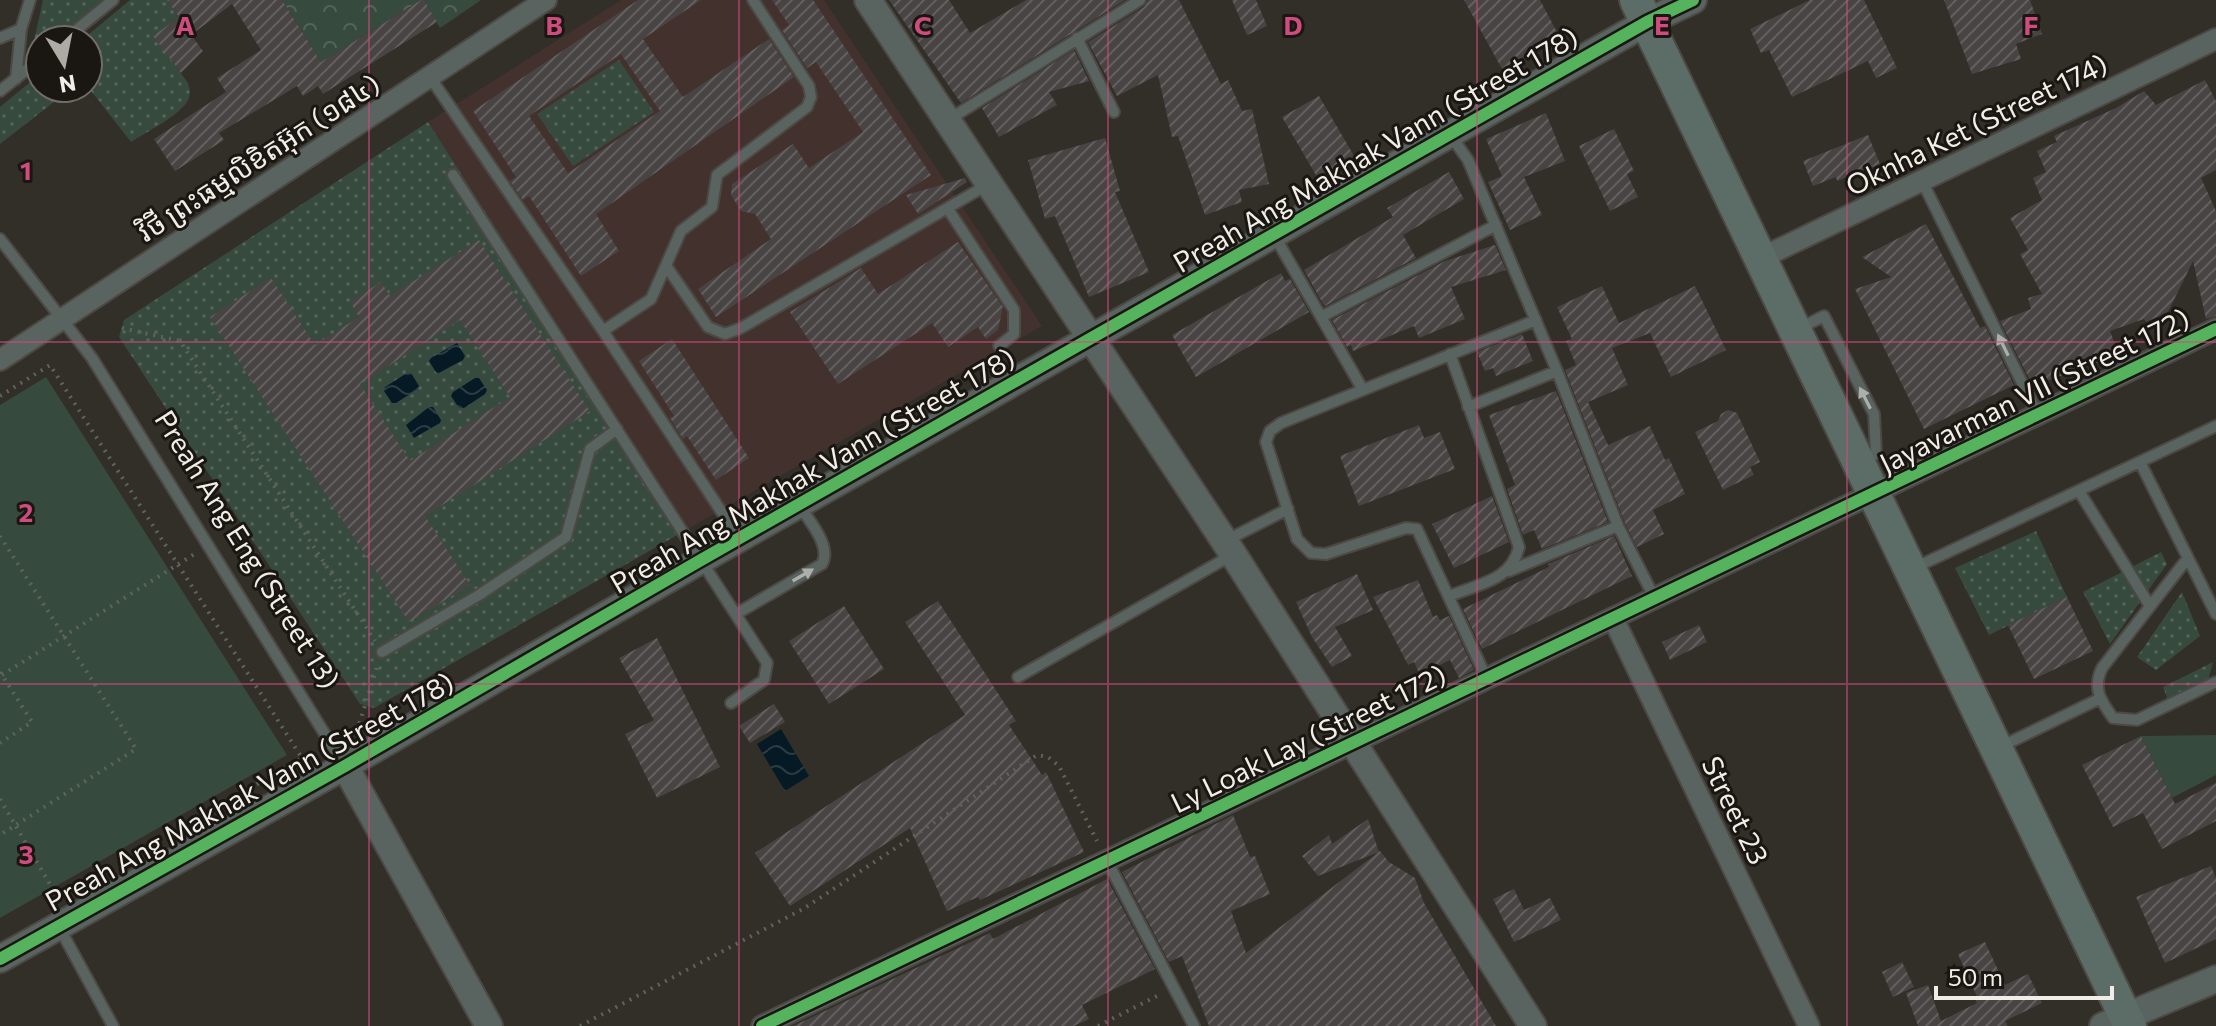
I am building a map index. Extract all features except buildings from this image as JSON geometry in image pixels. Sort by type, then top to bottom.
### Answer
[{"type":"main road","points":[[1642,11],[1997,749],[2120,1023]]},
{"type":"street","name":"វិថី ព្រះធម្មលិខិតអ៊ុក (១៨៤)","points":[[0,360],[546,0]]},
{"type":"street","points":[[868,0],[1229,548],[1533,1026]]},
{"type":"street","name":"Preah Ang Makhak Vann (Street 178)","points":[[0,959],[345,766],[739,538],[1450,135],[1642,11],[1693,0]]},
{"type":"street","name":"Oknha Ket (Street 174)","points":[[1761,258],[2216,39]]},
{"type":"street","name":"Jayavarman VII (Street 172)","points":[[1874,494],[2216,329]]},
{"type":"street","name":"Ly Loak Lay (Street 172)","points":[[762,1026],[1874,494]]},
{"type":"street","name":"Street 23","points":[[1613,618],[1809,1026]]},
{"type":"street","name":"Preah Ang Eng (Street 13)","points":[[345,766],[489,1026]]},
{"type":"street","points":[[2120,1023],[2216,979]]},
{"type":"lane","points":[[16,79],[21,29],[30,0]]},
{"type":"lane","points":[[84,24],[113,0]]},
{"type":"lane","points":[[603,331],[651,299],[681,231],[712,207],[717,175],[807,107],[811,97],[809,86],[753,0]]},
{"type":"lane","points":[[947,121],[1140,0]]},
{"type":"lane","points":[[0,38],[21,29]]},
{"type":"lane","points":[[1077,38],[1114,112]]},
{"type":"lane","points":[[0,91],[24,72]]},
{"type":"lane","points":[[430,77],[739,538]]},
{"type":"lane","points":[[1450,135],[1468,160],[1618,526],[1655,599]]},
{"type":"lane","points":[[453,175],[767,663],[764,680],[731,703]]},
{"type":"lane","points":[[1922,181],[2038,415]]},
{"type":"lane","points":[[667,267],[708,327],[725,334],[741,328],[989,184]]},
{"type":"lane","points":[[948,209],[1014,310],[1014,334],[999,346]]},
{"type":"lane","points":[[1321,317],[1496,225]]},
{"type":"lane","points":[[1273,234],[1363,390]]},
{"type":"lane","name":"Preah Ang Eng (Street 13)","points":[[0,239],[92,358],[345,766]]},
{"type":"lane","points":[[1487,679],[1417,529],[1406,528],[1326,554],[1311,553],[1297,539],[1266,442],[1270,431],[1281,423],[1536,320]]},
{"type":"lane","points":[[1450,354],[1519,547],[1515,562],[1507,572]]},
{"type":"lane","points":[[1468,407],[1557,371]]},
{"type":"lane","points":[[1911,570],[2216,426]]},
{"type":"lane","points":[[382,652],[479,595],[566,537],[590,449],[617,429]]},
{"type":"lane","points":[[2140,462],[2216,614]]},
{"type":"lane","points":[[2079,491],[2150,606]]},
{"type":"lane","points":[[736,614],[822,564],[826,557],[825,548],[799,504]]},
{"type":"lane","points":[[1018,677],[1288,509]]},
{"type":"lane","points":[[1450,596],[1618,526]]},
{"type":"lane","points":[[2187,559],[2102,668],[2096,679],[2099,699],[2113,718],[2137,720],[2216,682]]},
{"type":"lane","points":[[1997,749],[2099,699]]},
{"type":"lane","points":[[1107,861],[1194,1026]]},
{"type":"lane","points":[[58,926],[113,1026]]},
{"type":"path","points":[[122,328],[180,341],[382,652],[345,766]]},
{"type":"path","points":[[0,396],[50,365],[302,758]]},
{"type":"path","points":[[0,536],[136,749],[0,835]]},
{"type":"path","points":[[0,743],[32,722],[1,673],[208,545]]},
{"type":"path","points":[[580,1026],[803,909],[1037,755],[1048,757],[1059,766],[1107,861]]},
{"type":"path","points":[[0,799],[58,898]]},
{"type":"path","points":[[1098,1026],[1173,987]]},
{"type":"shaded area","points":[[621,0],[824,0],[1042,326],[688,529],[428,122]]},
{"type":"green space","points":[[43,0],[103,0],[75,24],[38,24]]},
{"type":"green space","points":[[130,0],[167,0],[179,17],[154,36],[188,83],[189,97],[176,113],[131,142],[101,104],[104,104],[104,24],[101,24]]},
{"type":"green space","points":[[282,0],[421,0],[321,62]]},
{"type":"green space","points":[[424,0],[481,0],[440,28]]},
{"type":"green space","points":[[619,60],[654,112],[573,166],[537,114]]},
{"type":"green space","points":[[24,87],[24,104],[51,104],[0,144],[0,107]]},
{"type":"green space","points":[[428,122],[688,529],[374,708],[360,704],[119,337],[124,320]]},
{"type":"green space","points":[[46,377],[287,755],[0,918],[0,405]]},
{"type":"green space","points":[[2036,531],[2067,597],[1989,635],[1955,568]]},
{"type":"green space","points":[[2161,552],[2167,564],[2110,644],[2083,592]]},
{"type":"green space","points":[[2182,592],[2200,636],[2156,670],[2137,657]]},
{"type":"green space","points":[[2213,662],[2208,681],[2168,700],[2163,687]]},
{"type":"green space","points":[[2216,735],[2216,775],[2172,798],[2141,736]]},
{"type":"water","points":[[457,343],[465,356],[463,360],[437,374],[429,361]]},
{"type":"water","points":[[411,373],[418,389],[392,403],[384,391],[385,387]]},
{"type":"water","points":[[479,378],[487,390],[485,394],[459,408],[451,396],[453,392]]},
{"type":"water","points":[[433,407],[440,423],[414,438],[406,425]]},
{"type":"water","points":[[781,729],[809,776],[785,791],[757,744]]},
{"type":"cycle path","points":[[0,959],[345,766],[1647,22],[1693,0]]},
{"type":"cycle path","points":[[762,1026],[2216,329]]}]
